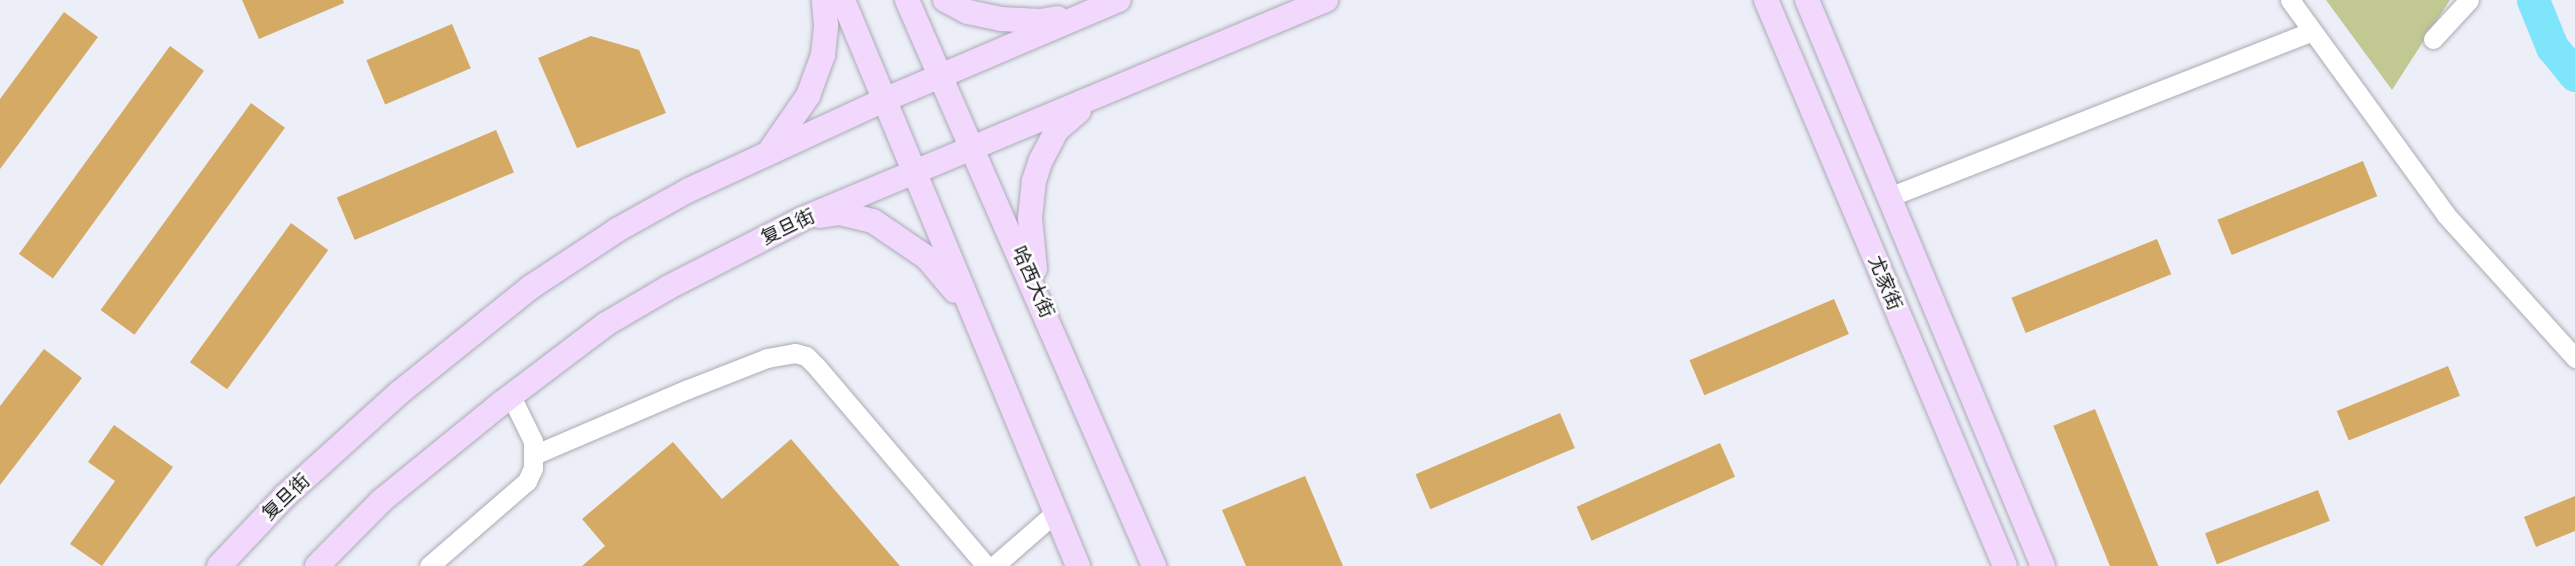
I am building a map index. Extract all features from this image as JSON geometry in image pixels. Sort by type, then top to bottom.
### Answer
[{"type":"main road","points":[[769,153],[808,96],[823,55],[826,25],[824,0]]},
{"type":"main road","points":[[843,0],[911,172],[1078,566]]},
{"type":"main road","name":"哈西大街","points":[[907,0],[939,77],[974,148],[1038,294],[1154,566]]},
{"type":"main road","points":[[945,0],[968,12],[1001,19],[1040,21],[1086,13]]},
{"type":"main road","name":"复旦街","points":[[219,566],[285,496],[399,393],[531,287],[617,230],[689,190],[884,100],[1119,0]]},
{"type":"main road","name":"复旦街","points":[[328,562],[381,501],[511,396],[606,324],[669,286],[802,219],[1326,0]]},
{"type":"main road","name":"尤家街","points":[[1766,0],[2004,566]]},
{"type":"main road","name":"尤家街","points":[[1807,0],[2043,566]]},
{"type":"main road","points":[[1038,294],[1030,218],[1034,181],[1041,160],[1057,130],[1099,97]]},
{"type":"main road","points":[[802,219],[840,213],[873,221],[927,258],[973,313]]},
{"type":"street","points":[[2290,0],[2446,215],[2575,358]]},
{"type":"street","points":[[2432,39],[2467,1]]},
{"type":"street","points":[[1889,197],[2312,31]]},
{"type":"street","points":[[536,454],[767,358],[795,353],[806,356],[816,366],[986,566]]},
{"type":"street","points":[[429,566],[527,481],[536,454],[530,434],[511,396]]},
{"type":"street","points":[[994,566],[1056,512]]},
{"type":"green space","points":[[2326,0],[2450,0],[2392,90]]},
{"type":"building","points":[[242,0],[343,0],[344,3],[259,39]]},
{"type":"building","points":[[64,12],[98,37],[0,169],[0,99]]},
{"type":"building","points":[[452,24],[471,68],[385,105],[366,60]]},
{"type":"building","points":[[591,36],[639,50],[666,113],[577,148],[538,58]]},
{"type":"building","points":[[170,46],[204,71],[53,279],[19,254]]},
{"type":"building","points":[[251,103],[285,128],[135,335],[101,310]]},
{"type":"building","points":[[496,130],[514,172],[355,240],[337,198]]},
{"type":"building","points":[[2363,161],[2377,196],[2232,255],[2217,220]]},
{"type":"building","points":[[291,223],[328,250],[227,389],[190,362]]},
{"type":"building","points":[[2157,239],[2171,274],[2026,333],[2011,298]]},
{"type":"building","points":[[1834,299],[1849,334],[1704,395],[1689,360]]},
{"type":"building","points":[[44,349],[82,378],[0,485],[0,406]]},
{"type":"building","points":[[2448,366],[2460,396],[2349,441],[2337,411]]},
{"type":"building","points":[[2095,409],[2158,566],[2110,566],[2053,426]]},
{"type":"building","points":[[1560,413],[1575,448],[1430,509],[1415,474]]},
{"type":"building","points":[[114,425],[173,467],[102,566],[70,544],[115,481],[88,462]]},
{"type":"building","points":[[791,439],[900,566],[582,566],[605,546],[582,519],[673,442],[722,499]]},
{"type":"building","points":[[1720,443],[1735,477],[1592,541],[1577,507]]},
{"type":"building","points":[[1305,476],[1343,566],[1246,566],[1222,510]]},
{"type":"building","points":[[2318,490],[2330,521],[2217,564],[2205,533]]},
{"type":"building","points":[[2575,496],[2575,531],[2536,547],[2524,517]]},
{"type":"waterway","points":[[2533,0],[2552,47],[2575,75]]}]
